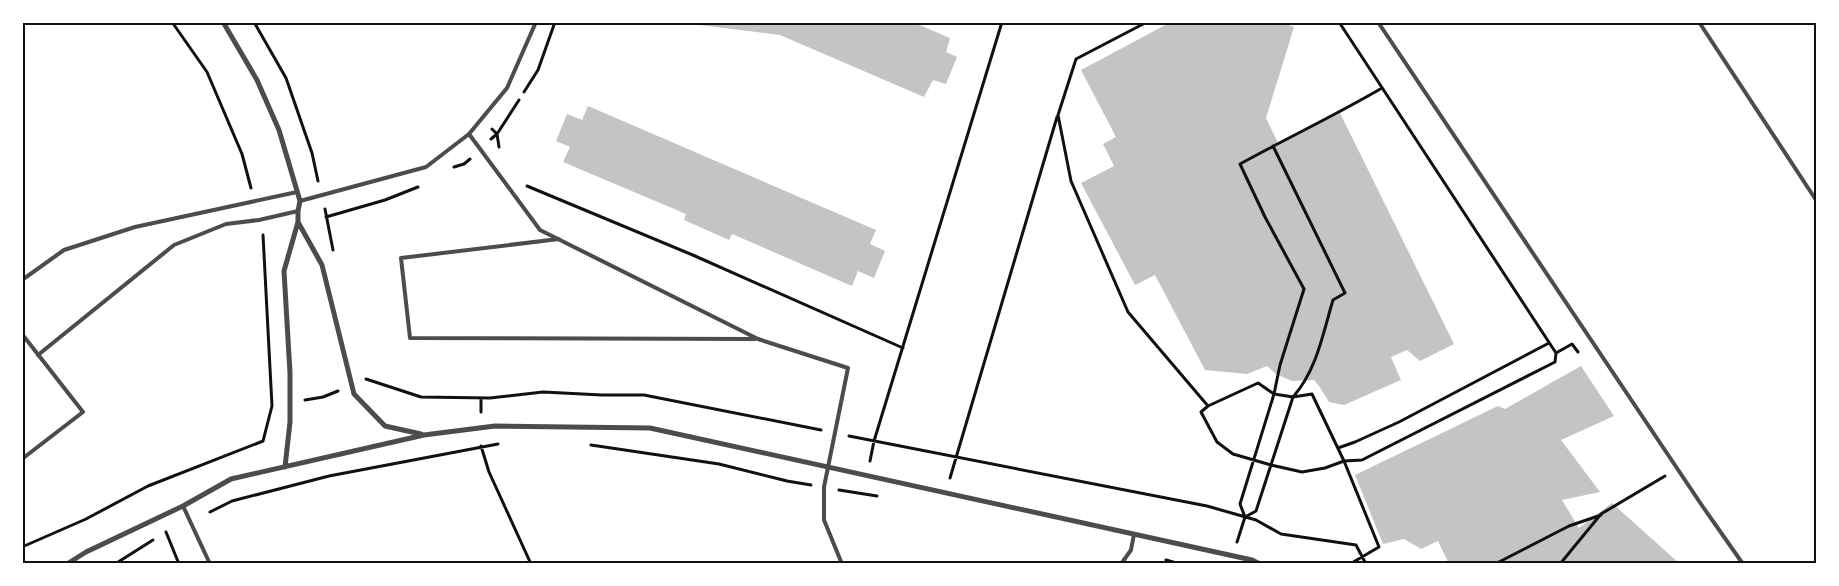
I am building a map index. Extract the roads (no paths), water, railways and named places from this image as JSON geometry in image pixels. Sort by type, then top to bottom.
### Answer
[{"type":"street","points":[[223,22],[257,80],[279,130],[300,201],[298,222],[284,271],[290,373],[290,422],[285,467]]},
{"type":"street","points":[[298,222],[322,265],[354,394],[385,426],[424,435]]},
{"type":"street","points":[[67,564],[86,552],[183,506],[231,479],[424,435],[496,426],[650,428],[1134,534],[1260,564]]},
{"type":"lane","points":[[300,201],[426,168],[469,134],[507,88],[536,22]]},
{"type":"lane","points":[[1378,22],[1743,564]]},
{"type":"lane","points":[[1699,22],[1816,200]]},
{"type":"lane","points":[[469,134],[540,230],[758,340],[848,368],[824,487],[824,520],[842,564]]},
{"type":"lane","points":[[22,280],[64,250],[135,227],[297,192]]},
{"type":"lane","points":[[38,355],[174,245],[226,224],[259,220],[298,211]]},
{"type":"lane","points":[[559,239],[401,258],[410,338],[758,340]]},
{"type":"lane","points":[[22,334],[83,412],[22,459]]},
{"type":"lane","points":[[183,506],[210,564]]},
{"type":"lane","points":[[1120,564],[1131,550],[1134,534]]}]
